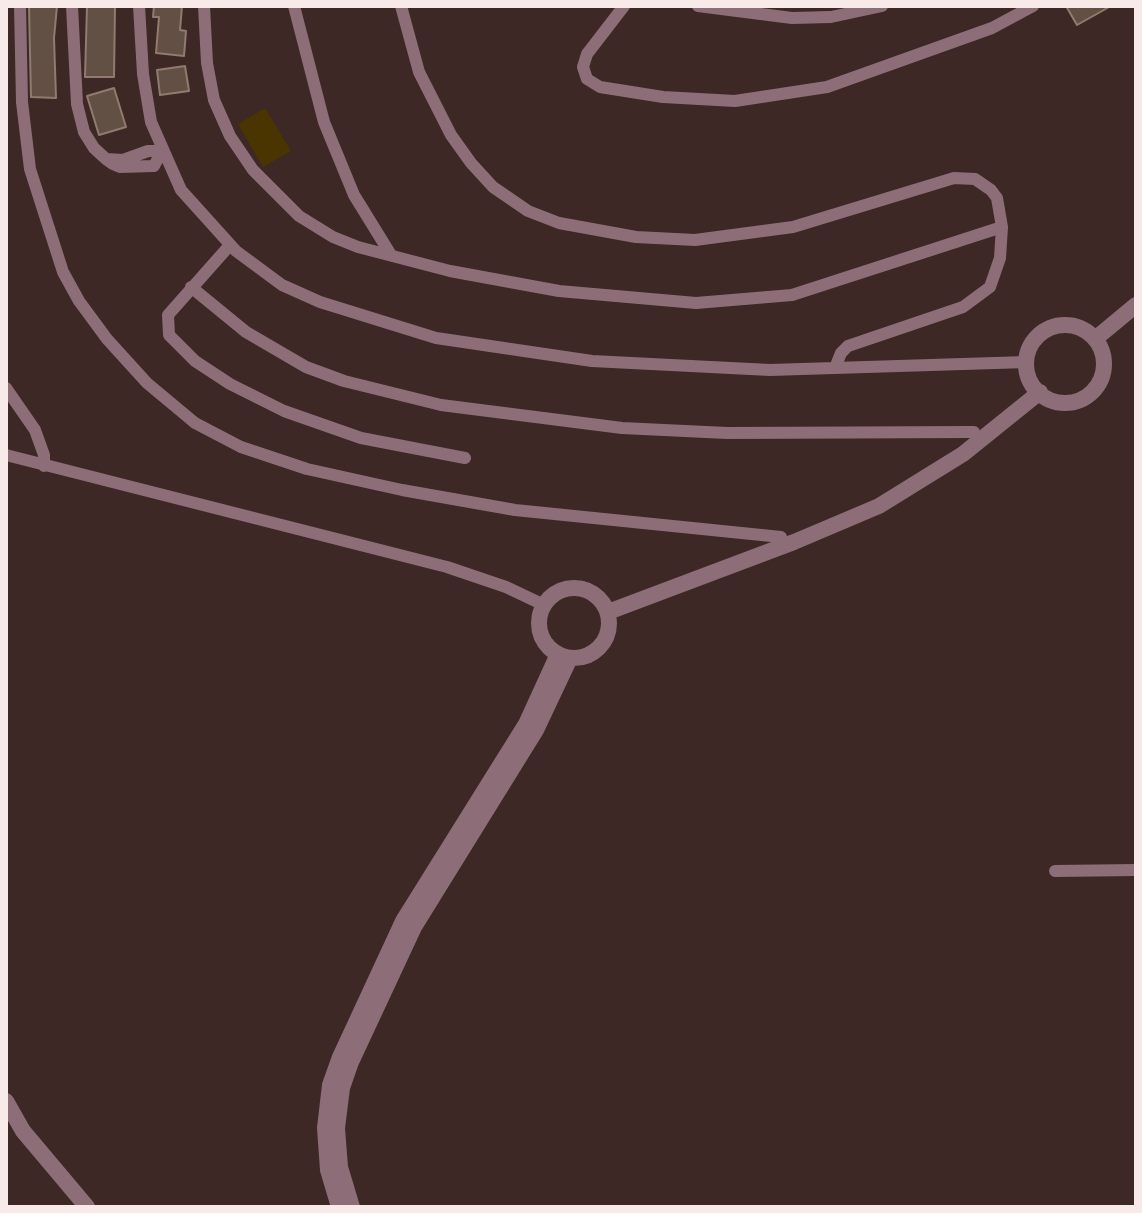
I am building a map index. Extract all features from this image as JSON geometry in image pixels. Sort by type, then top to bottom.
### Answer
[{"type":"street","points":[[20,6],[22,102],[30,169],[63,272],[79,301],[107,339],[147,383],[195,423],[241,447],[307,469],[402,490],[515,510],[781,537]]},
{"type":"street","points":[[72,6],[77,104],[84,132],[106,159],[120,167],[154,166],[162,151]]},
{"type":"street","points":[[139,6],[143,74],[151,122],[181,190],[230,245],[282,285],[374,322],[436,338],[592,361],[699,369],[1027,362]]},
{"type":"street","points":[[204,6],[207,63],[214,100],[230,136],[253,170],[299,216],[333,237],[391,255],[450,271],[559,291],[696,303],[792,295],[1002,227]]},
{"type":"street","points":[[294,6],[324,122],[354,195],[391,255]]},
{"type":"street","points":[[401,6],[419,72],[451,135],[471,163],[493,187],[528,211],[559,223],[622,235],[695,240],[793,227],[964,177],[991,190],[997,198],[1002,227],[1000,258],[990,287],[963,307],[848,346],[841,353],[835,368]]},
{"type":"street","points":[[624,6],[587,54],[583,67],[587,79],[600,87],[663,97],[735,101],[827,87],[992,28],[1033,6]]},
{"type":"street","points":[[698,6],[792,18],[831,17],[882,6]]},
{"type":"street","points":[[230,245],[168,315],[169,335],[195,361],[230,384],[284,411],[361,438],[465,458]]},
{"type":"street","points":[[191,287],[246,332],[306,367],[344,381],[441,405],[622,428],[727,433],[974,432]]},
{"type":"street","points":[[1098,343],[1136,305]]},
{"type":"street","points":[[1098,343],[1136,320]]},
{"type":"street","points":[[1073,326],[1098,343],[1103,372],[1098,385],[1086,396],[1065,402],[1036,388],[1027,362],[1033,343],[1050,328],[1073,326]]},
{"type":"street","points":[[6,388],[35,430],[44,455],[44,466]]},
{"type":"street","points":[[606,607],[874,497],[922,470],[1036,388]]},
{"type":"street","points":[[606,607],[794,542],[879,506],[963,454],[1036,388]]},
{"type":"street","points":[[6,455],[447,567],[506,587],[544,605]]},
{"type":"street","points":[[574,587],[594,593],[606,607],[609,629],[604,643],[588,656],[564,656],[541,636],[539,623],[544,605],[554,593],[574,587]]},
{"type":"street","points":[[339,1207],[328,1170],[325,1128],[330,1085],[340,1057],[403,921],[526,724],[564,656]]},
{"type":"street","points":[[352,1207],[340,1167],[337,1128],[342,1088],[351,1062],[414,927],[536,730],[564,656]]},
{"type":"street","points":[[1055,871],[1136,870]]},
{"type":"street","points":[[6,1101],[23,1131],[87,1207]]},
{"type":"shaded area","points":[[265,108],[291,151],[263,167],[238,124]]},
{"type":"building","points":[[29,6],[57,6],[54,38],[56,98],[31,97]]},
{"type":"building","points":[[87,6],[115,6],[114,77],[85,77]]},
{"type":"building","points":[[154,6],[182,6],[180,30],[186,31],[184,56],[156,53],[159,17],[153,17]]},
{"type":"building","points":[[1066,6],[1111,6],[1077,25]]},
{"type":"building","points":[[185,66],[189,91],[160,95],[157,70]]},
{"type":"building","points":[[114,88],[126,127],[99,135],[87,96]]}]
